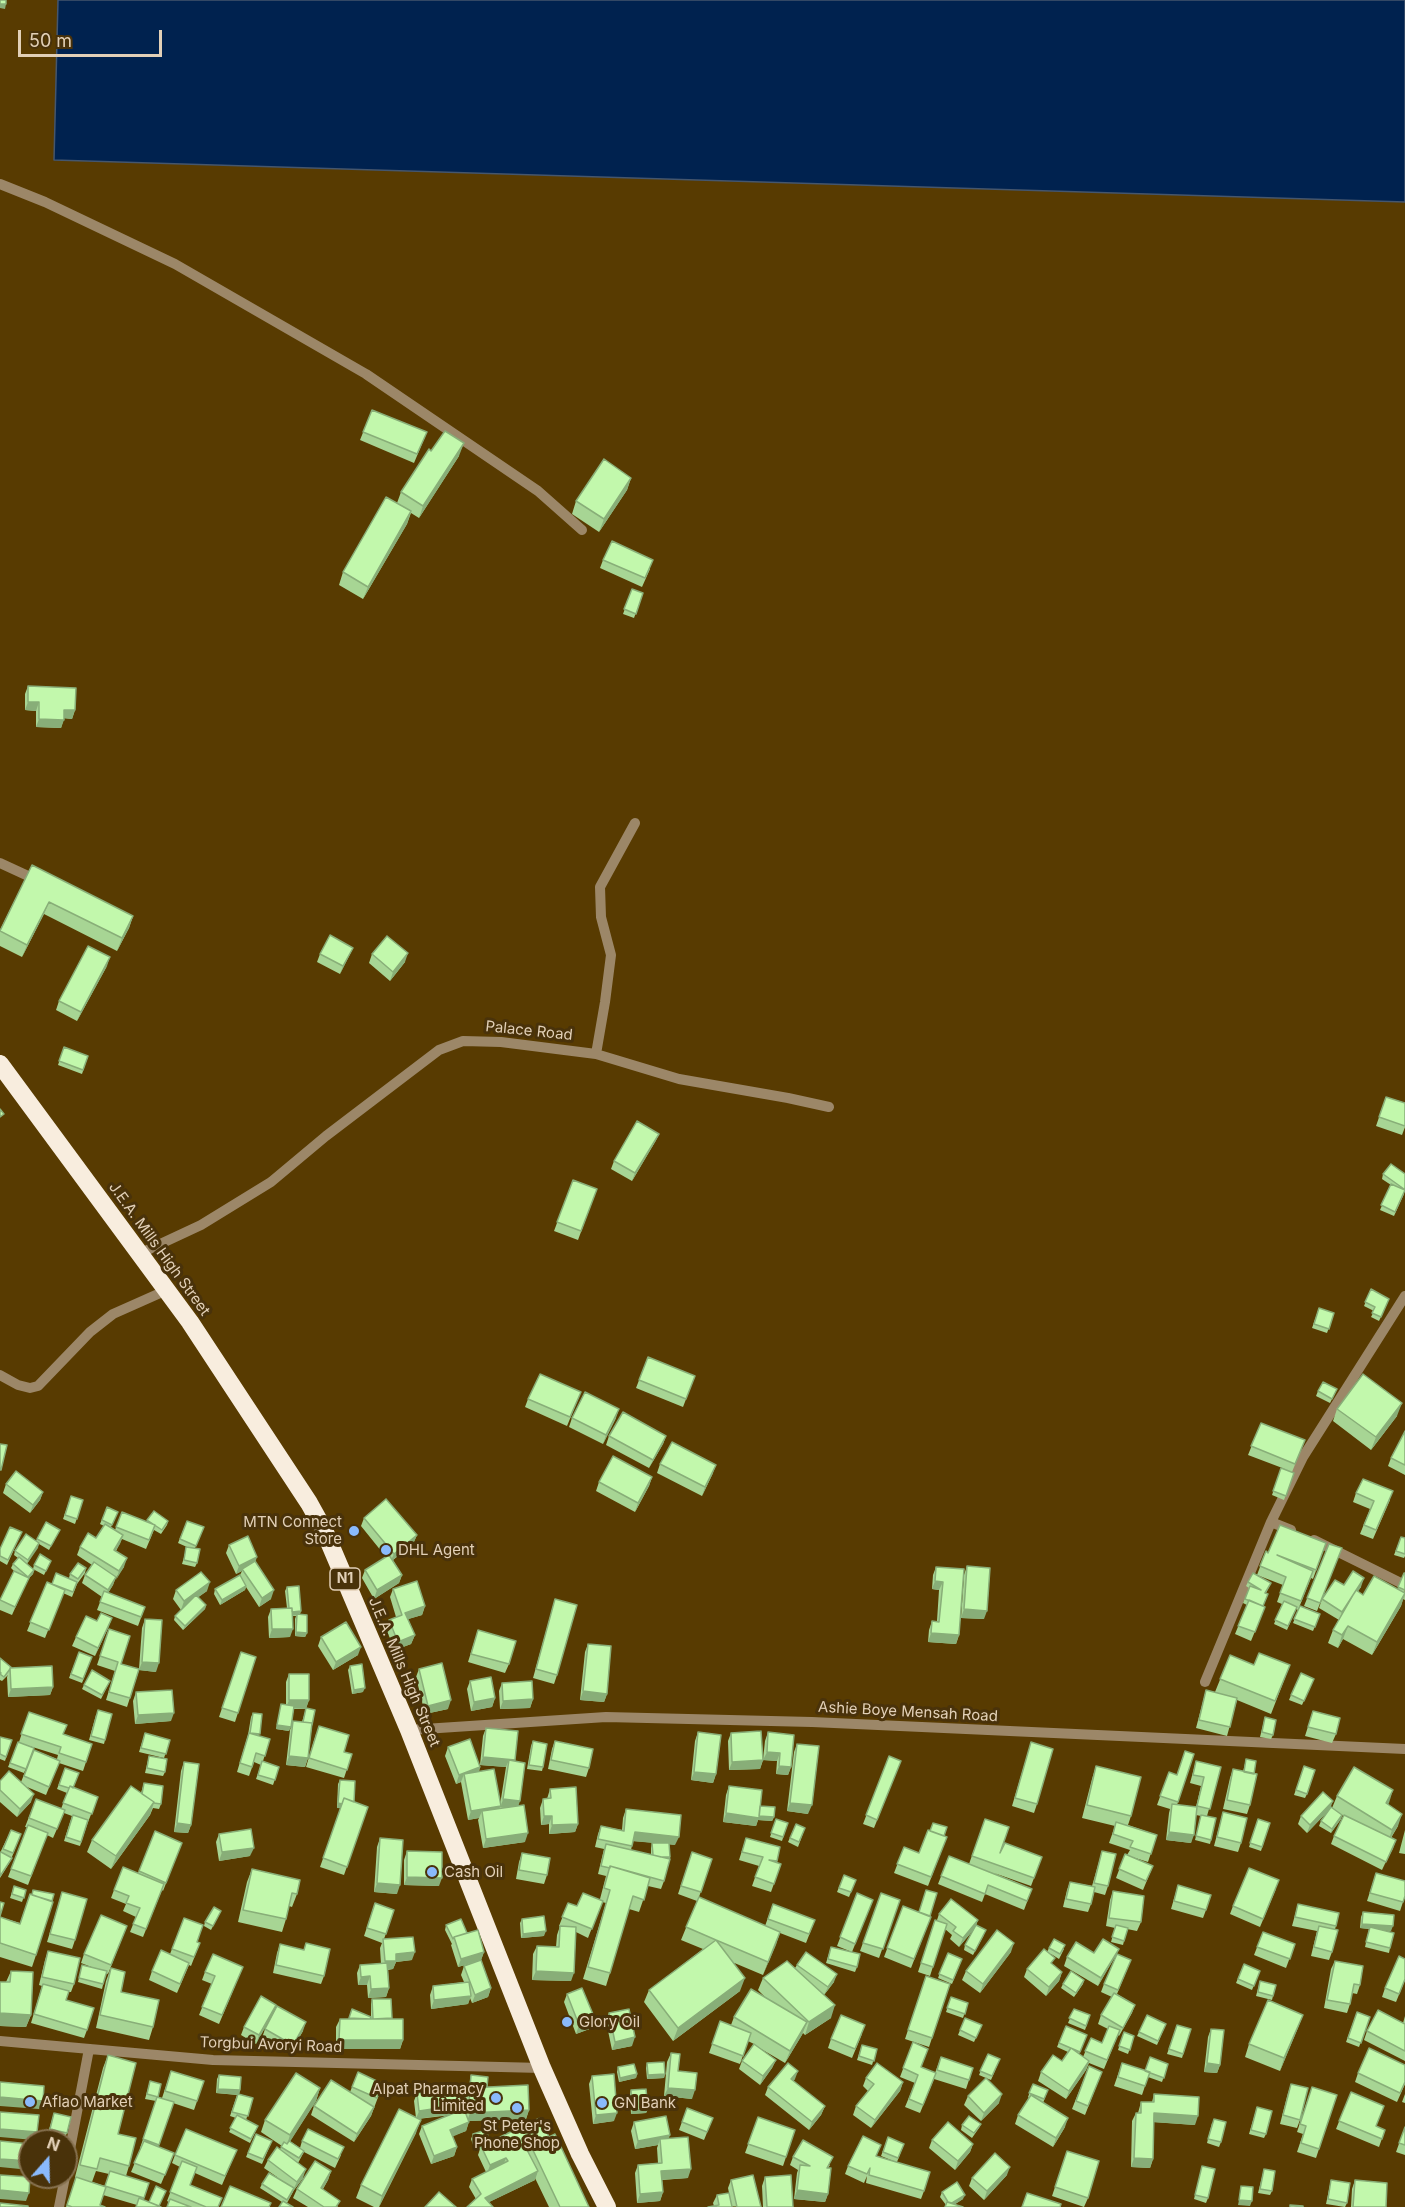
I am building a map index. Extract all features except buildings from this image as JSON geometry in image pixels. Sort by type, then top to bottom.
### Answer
[{"type":"highway","name":"J.E.A. Mills High Street","points":[[0,1064],[167,1290],[319,1521],[409,1730],[542,2067],[580,2154],[607,2207]]},
{"type":"street","points":[[0,184],[45,202],[175,264],[366,374],[538,491],[582,530]]},
{"type":"street","points":[[596,1054],[611,955],[601,917],[600,887],[635,823]]},
{"type":"street","points":[[0,863],[51,886]]},
{"type":"street","name":"Palace Road","points":[[141,1253],[201,1225],[271,1182],[326,1136],[439,1050],[464,1041],[501,1042],[596,1054],[679,1079],[829,1107]]},
{"type":"street","points":[[0,1375],[18,1385],[30,1388],[38,1386],[90,1332],[113,1314],[167,1290]]},
{"type":"street","points":[[1205,1682],[1271,1522],[1303,1457],[1405,1296]]},
{"type":"street","points":[[1271,1522],[1334,1549],[1405,1585]]},
{"type":"street","name":"Ashie Boye Mensah Road","points":[[409,1730],[606,1717],[812,1722],[1405,1749]]},
{"type":"street","name":"Torgbui Avoryi Road","points":[[0,2041],[213,2060],[542,2067]]},
{"type":"street","points":[[74,2129],[89,2049]]},
{"type":"street","points":[[59,2207],[62,2189]]},
{"type":"water","points":[[58,0],[1405,0],[1405,202],[54,160]]},
{"type":"place","name":"MTN Connect Store","points":[[354,1531]]},
{"type":"place","name":"DHL Agent","points":[[386,1550]]},
{"type":"place","name":"Cash Oil","points":[[432,1872]]},
{"type":"place","name":"Glory Oil","points":[[567,2022]]},
{"type":"place","name":"Alpat Pharmacy Limited","points":[[496,2098]]},
{"type":"place","name":"Aflao Market","points":[[30,2102]]},
{"type":"place","name":"GN Bank","points":[[602,2103]]},
{"type":"place","name":"St Peter's Phone Shop","points":[[517,2108]]}]
